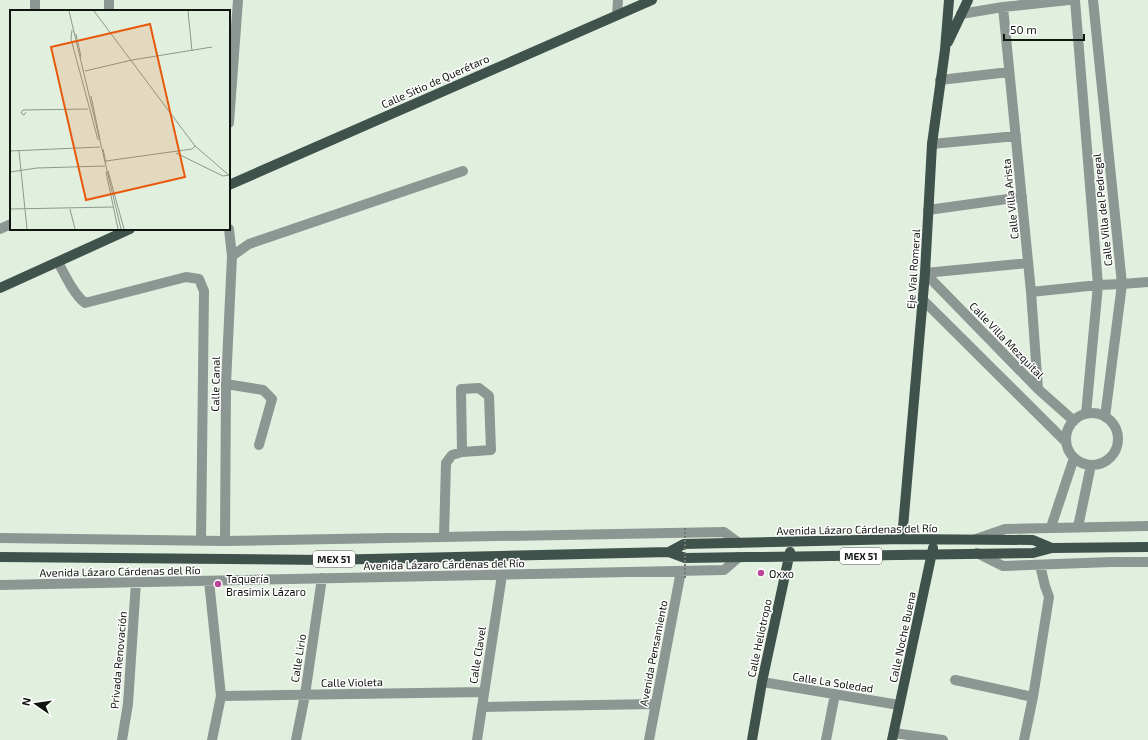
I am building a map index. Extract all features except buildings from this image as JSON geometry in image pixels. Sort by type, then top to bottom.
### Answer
[{"type":"main road","name":"Calle Sitio de Querétaro","points":[[230,184],[652,0]]},
{"type":"main road","points":[[945,50],[968,0]]},
{"type":"main road","name":"Eje Vial Romeral","points":[[902,539],[923,300],[932,144],[950,1]]},
{"type":"main road","points":[[0,288],[128,230]]},
{"type":"main road","name":"Avenida Lázaro Cárdenas del Río","points":[[669,552],[684,544],[902,539],[1033,540],[1052,548]]},
{"type":"main road","name":"Calle Noche Buena","points":[[893,736],[934,540]]},
{"type":"main road","name":"Calle Heliotropo","points":[[752,740],[762,682],[790,557],[791,542]]},
{"type":"main road","name":"Avenida Lázaro Cárdenas del Río","points":[[0,557],[325,560],[669,552],[685,558],[1033,553],[1052,548],[1148,547]]},
{"type":"street","points":[[230,109],[238,0]]},
{"type":"street","points":[[617,15],[618,0]]},
{"type":"street","points":[[961,14],[1003,7],[1069,0]]},
{"type":"street","name":"Calle Villa del Pedregal","points":[[1075,0],[1098,285],[1086,414]]},
{"type":"street","name":"Calle Villa del Pedregal","points":[[1093,0],[1122,284],[1105,417]]},
{"type":"street","name":"Calle Villa Arista","points":[[1003,7],[1031,292],[1038,389]]},
{"type":"street","points":[[940,80],[1009,72]]},
{"type":"street","points":[[932,144],[1016,136]]},
{"type":"street","points":[[232,256],[249,244],[463,171]]},
{"type":"street","points":[[928,210],[1022,197]]},
{"type":"street","points":[[0,229],[10,224]]},
{"type":"street","name":"Calle Canal","points":[[225,541],[226,384],[232,256],[229,230]]},
{"type":"street","points":[[58,262],[80,298],[85,302],[186,277],[199,279],[204,291],[201,541]]},
{"type":"street","points":[[925,273],[1028,263]]},
{"type":"street","name":"Calle Villa Mezquital","points":[[925,273],[1038,389],[1074,421]]},
{"type":"street","points":[[1031,292],[1098,285],[1148,282]]},
{"type":"street","points":[[923,300],[1066,442]]},
{"type":"street","points":[[226,384],[263,390],[272,399],[259,445]]},
{"type":"street","points":[[444,537],[446,463],[452,455],[462,452],[491,450],[489,396],[479,388],[461,389],[462,452]]},
{"type":"street","points":[[1086,414],[1095,414],[1105,417],[1113,424],[1117,433],[1118,442],[1112,456],[1105,462],[1097,465],[1082,463],[1074,458],[1069,451],[1066,442],[1069,428],[1074,421],[1086,414]]},
{"type":"street","points":[[1051,527],[1074,458]]},
{"type":"street","points":[[1078,527],[1091,465]]},
{"type":"street","name":"Avenida Lázaro Cárdenas del Río","points":[[976,539],[1005,529],[1148,526]]},
{"type":"street","points":[[0,538],[225,541],[724,532],[739,542]]},
{"type":"street","name":"Avenida Lázaro Cárdenas del Río","points":[[976,553],[1003,566],[1148,562]]},
{"type":"street","name":"Avenida Lázaro Cárdenas del Río","points":[[0,585],[502,574],[683,575],[724,570],[739,557]]},
{"type":"street","points":[[1024,740],[1033,696],[1049,597],[1040,565]]},
{"type":"street","name":"Calle Clavel","points":[[477,740],[502,574]]},
{"type":"street","name":"Avenida Pensamiento","points":[[649,740],[683,575]]},
{"type":"street","name":"Calle Lirio","points":[[296,740],[305,695],[322,578]]},
{"type":"street","points":[[209,581],[221,696],[212,740]]},
{"type":"street","name":"Privada Renovación","points":[[122,740],[128,704],[136,582]]},
{"type":"street","points":[[955,680],[1033,696]]},
{"type":"street","name":"Calle La Soledad","points":[[762,682],[899,705]]},
{"type":"street","name":"Calle Violeta","points":[[221,696],[484,692]]},
{"type":"street","points":[[826,740],[835,694]]},
{"type":"street","points":[[482,707],[656,704]]},
{"type":"street","points":[[893,736],[943,740]]},
{"type":"path","points":[[683,575],[685,527]]},
{"type":"place","name":"Oxxo","points":[[761,573]]},
{"type":"place","name":"Taquería Brasimix Lázaro","points":[[218,584]]}]
